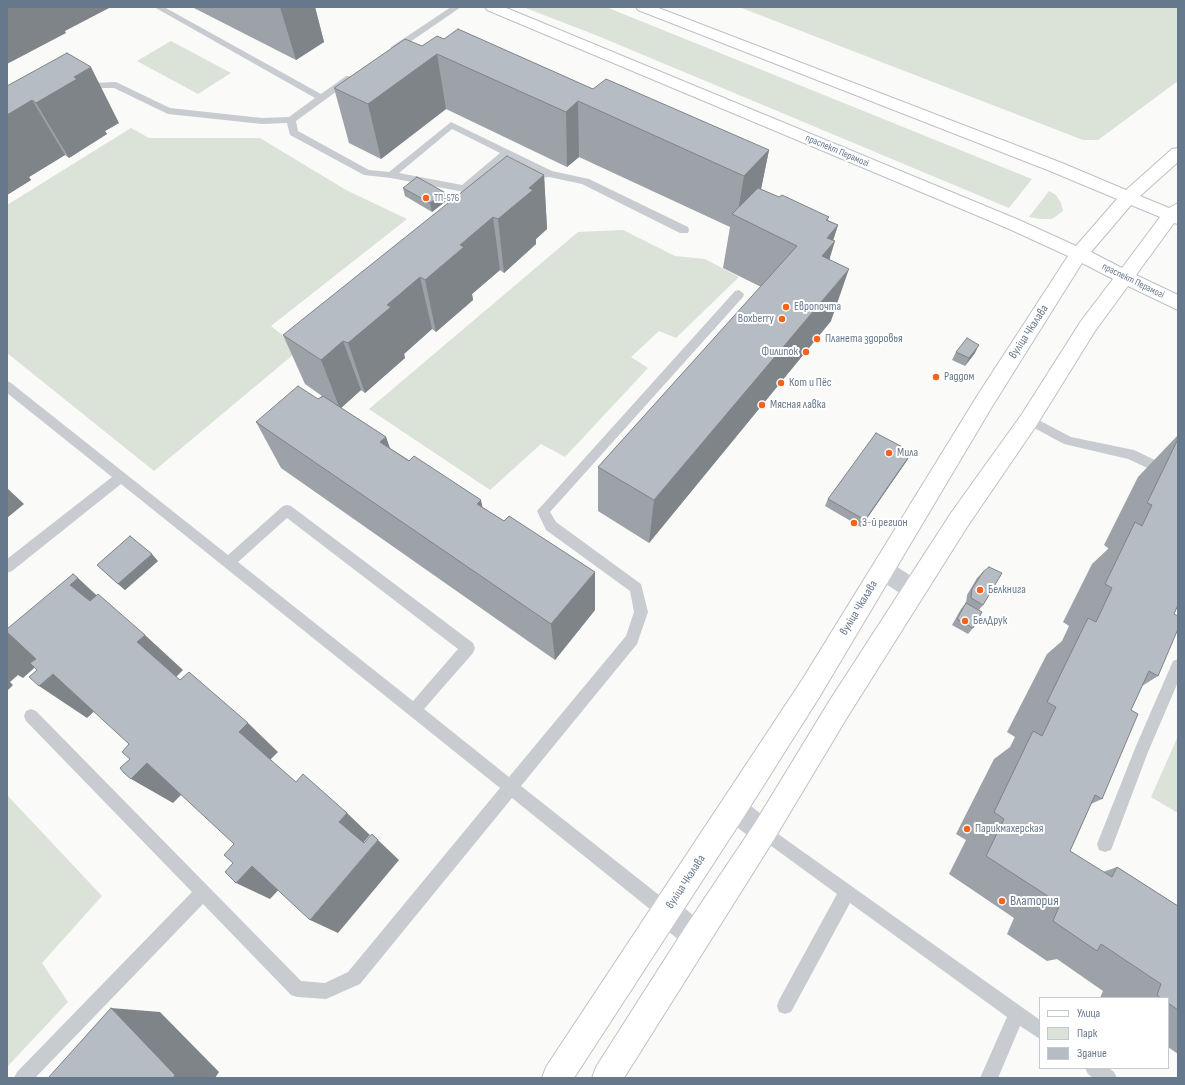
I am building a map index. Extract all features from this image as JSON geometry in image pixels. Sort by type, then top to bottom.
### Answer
[{"type":"main road","name":"праспект Перамогі","points":[[492,7],[1012,224],[1079,254],[1124,278],[1178,303]]},
{"type":"main road","points":[[607,1078],[696,936],[764,832],[840,708],[959,520],[1029,420],[1088,326],[1124,278],[1176,214],[643,7]]},
{"type":"main road","name":"вуліца Чкалава","points":[[557,1078],[734,810],[883,570],[986,399],[1079,254],[1129,196],[1178,153]]},
{"type":"street","points":[[883,570],[914,590]]},
{"type":"street","points":[[734,810],[764,832]]},
{"type":"street","points":[[666,912],[696,936]]},
{"type":"lane","points":[[158,7],[320,97]]},
{"type":"lane","points":[[384,55],[457,7]]},
{"type":"lane","points":[[76,97],[96,85],[116,85],[168,111],[262,121],[291,120],[320,97],[359,72]]},
{"type":"lane","points":[[291,120],[293,133],[367,173],[391,175],[464,189],[495,184]]},
{"type":"lane","points":[[391,175],[451,125],[549,174],[585,181],[684,230]]},
{"type":"lane","points":[[464,189],[507,152]]},
{"type":"lane","points":[[518,180],[549,174]]},
{"type":"lane","points":[[464,189],[468,202]]},
{"type":"lane","points":[[31,716],[297,989],[326,991],[354,978],[632,639],[641,612],[636,588],[551,526],[543,511],[739,294]]},
{"type":"lane","points":[[7,386],[666,912]]},
{"type":"lane","points":[[1029,420],[1068,441],[1130,454],[1178,477]]},
{"type":"lane","points":[[7,567],[121,477]]},
{"type":"lane","points":[[228,562],[287,510],[468,648],[413,711]]},
{"type":"lane","points":[[1105,844],[1141,751],[1178,666]]},
{"type":"lane","points":[[764,832],[1039,1029]]},
{"type":"lane","points":[[785,1006],[847,892]]},
{"type":"lane","points":[[23,1078],[202,893]]},
{"type":"lane","points":[[989,1078],[1017,1013]]},
{"type":"lane","points":[[1095,1069],[1108,1078]]},
{"type":"green space","points":[[523,7],[606,7],[1032,179],[1009,208],[598,36]]},
{"type":"green space","points":[[739,7],[1178,7],[1178,81],[1098,140],[1083,140]]},
{"type":"green space","points":[[171,41],[231,73],[198,94],[137,61]]},
{"type":"green space","points":[[131,128],[149,138],[260,138],[346,190],[407,219],[271,326],[300,349],[154,471],[7,353],[7,205]]},
{"type":"green space","points":[[1049,191],[1056,195],[1061,203],[1063,211],[1052,219],[1029,217]]},
{"type":"green space","points":[[623,230],[675,256],[705,259],[739,277],[676,338],[659,331],[631,357],[648,368],[565,457],[541,444],[490,490],[369,409],[578,232]]},
{"type":"green space","points":[[1178,736],[1178,813],[1151,797]]},
{"type":"green space","points":[[7,795],[102,896],[42,963],[68,1002],[7,1067]]},
{"type":"building","points":[[458,29],[593,89],[606,79],[769,150],[744,176],[578,101],[566,112],[437,54],[368,104],[334,88],[405,39],[422,46],[437,36],[444,39]]},
{"type":"building","points":[[67,53],[91,67],[74,77],[77,79],[36,103],[32,100],[7,115],[7,86]]},
{"type":"building","points":[[507,156],[544,175],[529,188],[533,190],[498,219],[493,217],[460,245],[464,247],[425,280],[420,277],[387,305],[391,307],[348,343],[343,341],[321,360],[283,335]]},
{"type":"building","points":[[417,177],[444,192],[430,203],[403,188]]},
{"type":"building","points":[[758,188],[779,197],[782,195],[829,217],[826,220],[838,225],[827,238],[835,241],[822,256],[849,269],[654,500],[598,467],[797,246],[732,214]]},
{"type":"building","points":[[967,338],[979,345],[969,358],[956,352]]},
{"type":"building","points":[[298,386],[318,399],[323,396],[386,437],[380,442],[409,461],[414,456],[481,500],[477,504],[504,521],[509,516],[595,572],[551,624],[256,422]]},
{"type":"building","points":[[876,433],[912,452],[865,520],[828,499]]},
{"type":"building","points":[[1178,439],[1178,605],[1174,614],[1178,616],[1178,629],[1158,676],[1149,671],[1131,710],[1138,714],[1102,799],[1095,795],[1070,851],[1112,877],[1117,867],[1178,906],[1178,1010],[1169,1004],[1169,997],[1160,997],[1157,995],[1161,984],[1101,944],[1097,951],[1053,921],[1060,904],[986,856],[1004,819],[994,812],[1033,731],[1042,736],[1056,707],[1047,702],[1088,618],[1096,622],[1112,588],[1105,584],[1135,522],[1142,526],[1152,505],[1147,503]]},
{"type":"building","points":[[130,536],[152,554],[118,584],[97,565]]},
{"type":"building","name":"Белкнига","points":[[989,567],[1002,573],[983,605],[971,598],[972,589],[983,572]]},
{"type":"building","points":[[73,574],[78,578],[70,585],[90,601],[98,594],[145,635],[137,642],[180,680],[189,672],[248,723],[239,732],[296,782],[303,774],[347,813],[339,822],[364,843],[372,834],[378,840],[310,920],[252,866],[236,883],[225,872],[233,863],[224,855],[234,844],[147,763],[131,779],[124,773],[120,768],[130,759],[122,752],[129,744],[53,674],[39,686],[29,677],[37,670],[30,663],[36,659],[7,632],[7,629]]},
{"type":"building","points":[[966,603],[982,612],[973,628],[957,619]]},
{"type":"building","points":[[111,1008],[175,1075],[173,1078],[48,1078]]},
{"type":"place","name":"ТП-576","points":[[426,198]]},
{"type":"place","name":"Европочта","points":[[786,307]]},
{"type":"place","name":"Boxberry","points":[[782,319]]},
{"type":"place","name":"Планета здоровья","points":[[817,339]]},
{"type":"place","name":"Филипок","points":[[806,352]]},
{"type":"place","name":"Раддом","points":[[936,377]]},
{"type":"place","name":"Кот и Пёс","points":[[781,383]]},
{"type":"place","name":"Мясная лавка","points":[[762,405]]},
{"type":"place","name":"Мила","points":[[889,453]]},
{"type":"place","name":"3-й регион","points":[[854,523]]},
{"type":"place","name":"Белкнига","points":[[980,590]]},
{"type":"place","name":"БелДрук","points":[[965,621]]},
{"type":"place","name":"Парикмахерская","points":[[967,829]]},
{"type":"place","name":"Влатория","points":[[1002,901]]}]
